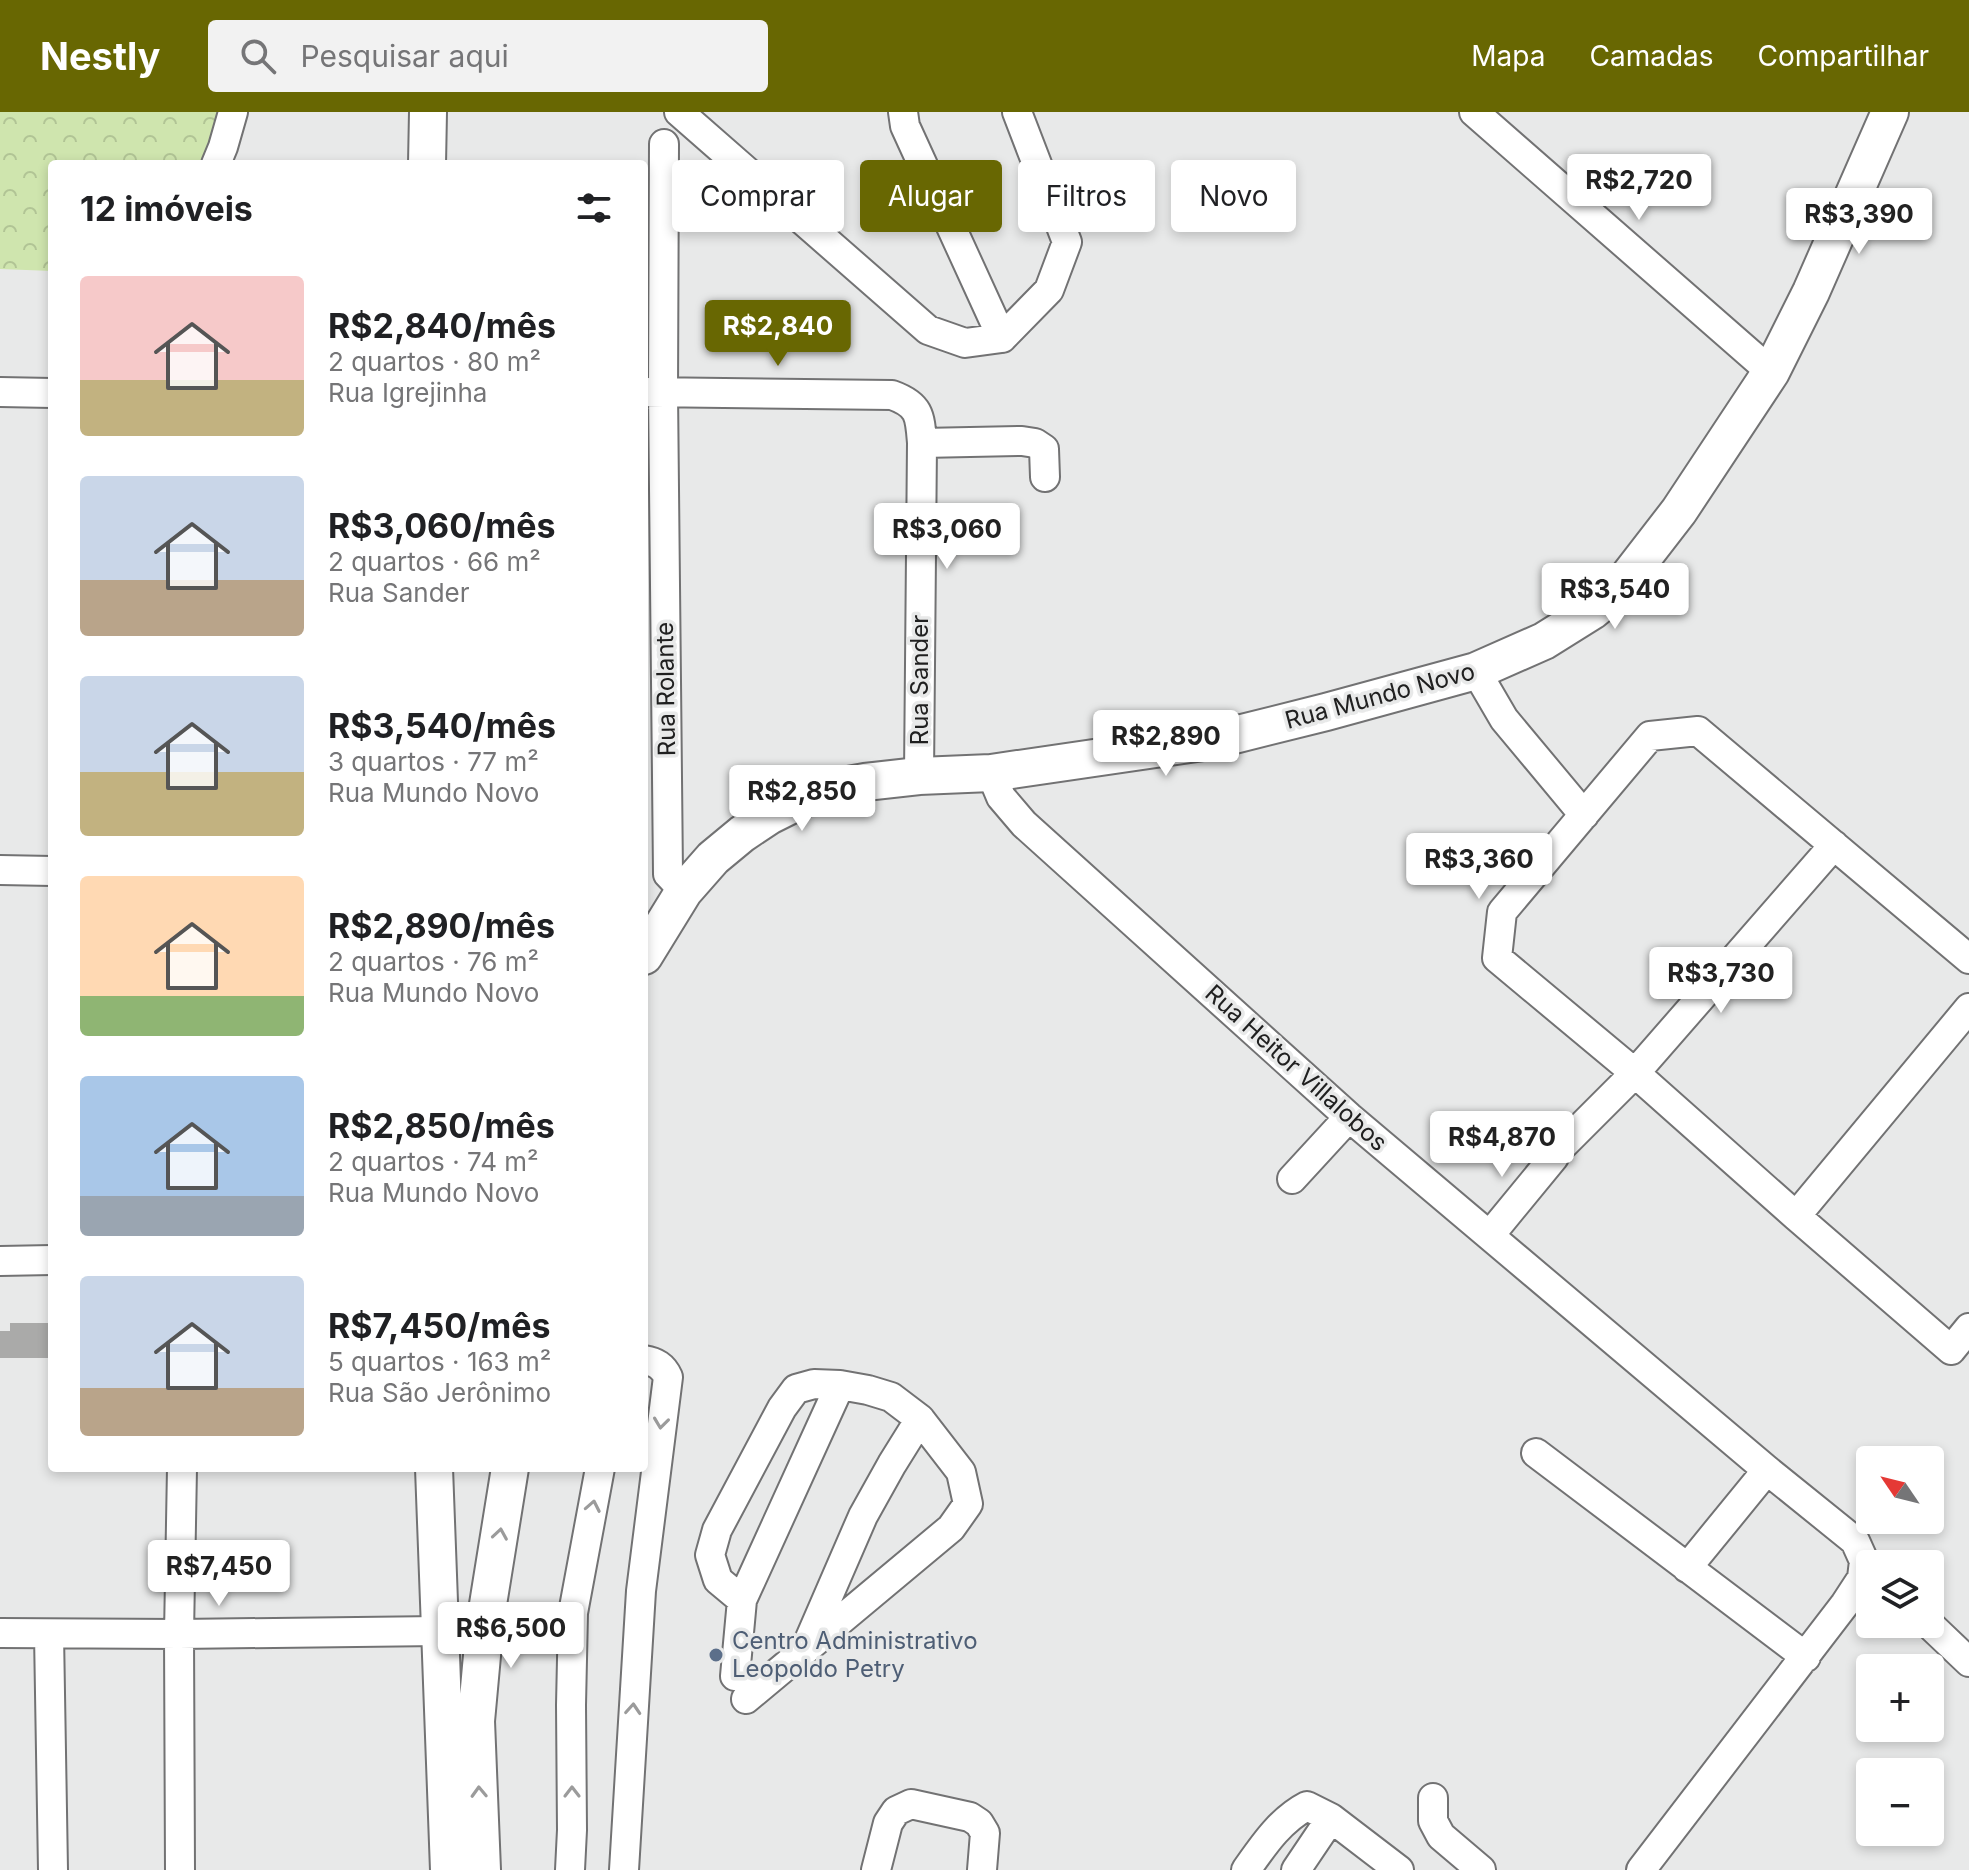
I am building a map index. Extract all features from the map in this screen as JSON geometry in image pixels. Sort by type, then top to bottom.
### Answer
[{"type":"main road","points":[[427,160],[428,112]]},
{"type":"main road","name":"Rua Mundo Novo","points":[[648,941],[665,879],[713,858],[769,816],[832,788],[919,776],[991,773],[1210,741],[1476,671],[1544,641],[1592,611],[1628,577],[1679,511],[1771,372],[1811,292],[1890,112]]},
{"type":"main road","points":[[434,1472],[449,1870]]},
{"type":"main road","points":[[482,1870],[476,1721],[485,1623],[509,1472]]},
{"type":"street","points":[[218,160],[233,112]]},
{"type":"street","points":[[679,112],[928,330],[965,343],[1002,338],[1049,290],[1067,242],[1017,112]]},
{"type":"street","points":[[903,112],[905,126],[1002,338]]},
{"type":"street","points":[[1474,112],[1771,372]]},
{"type":"street","name":"Rua Rolante","points":[[664,144],[653,392],[665,879]]},
{"type":"street","points":[[0,392],[48,393]]},
{"type":"street","name":"Rua Sander","points":[[653,392],[892,395],[914,407],[920,416],[922,443],[919,776]]},
{"type":"street","points":[[922,443],[1035,443],[1044,449],[1045,477]]},
{"type":"street","points":[[1476,671],[1504,719],[1584,815]]},
{"type":"street","points":[[1969,959],[1698,731],[1650,736],[1502,912],[1497,958],[1635,1073],[1951,1350],[1969,1328]]},
{"type":"street","name":"Rua Heitor Villalobos","points":[[991,773],[1001,797],[1024,824],[1349,1117],[1855,1541],[1860,1550]]},
{"type":"street","points":[[1490,1235],[1559,1150],[1635,1073],[1834,845]]},
{"type":"street","points":[[0,870],[48,871]]},
{"type":"street","points":[[1796,1216],[1969,1008]]},
{"type":"street","points":[[1292,1179],[1349,1117]]},
{"type":"street","points":[[0,1261],[48,1260]]},
{"type":"street","points":[[624,1870],[641,1591],[668,1377],[659,1364],[648,1361]]},
{"type":"street","points":[[742,1600],[718,1580],[710,1555],[717,1530],[782,1408],[796,1389],[814,1384],[840,1385],[891,1397],[920,1419],[961,1472],[968,1504],[951,1528],[805,1649],[740,1688],[742,1600],[840,1385]]},
{"type":"street","points":[[805,1649],[863,1516],[920,1419]]},
{"type":"street","points":[[1536,1453],[1806,1657]]},
{"type":"street","points":[[1687,1568],[1767,1470]]},
{"type":"street","points":[[180,1870],[182,1472]]},
{"type":"street","points":[[570,1870],[573,1613],[599,1472]]},
{"type":"street","points":[[1649,1859],[1806,1657],[1856,1586]]},
{"type":"street","points":[[0,1633],[439,1631]]},
{"type":"street","points":[[49,1634],[53,1870]]},
{"type":"street","points":[[1944,1638],[1969,1662]]},
{"type":"street","points":[[1433,1798],[1433,1821],[1441,1836],[1481,1870]]},
{"type":"street","points":[[876,1870],[888,1823],[896,1811],[911,1804],[970,1817],[979,1823],[985,1833],[982,1870]]},
{"type":"street","points":[[1246,1870],[1279,1827],[1307,1806],[1331,1818],[1399,1870]]},
{"type":"street","points":[[1296,1870],[1331,1818]]},
{"type":"green space","points":[[0,112],[221,112],[205,160],[48,160],[48,271],[0,269]]},
{"type":"building","points":[[10,1323],[48,1323],[48,1358],[0,1358],[0,1331],[10,1331]]},
{"type":"place","name":"Centro Administrativo Leopoldo Petry","points":[[716,1655]]}]
